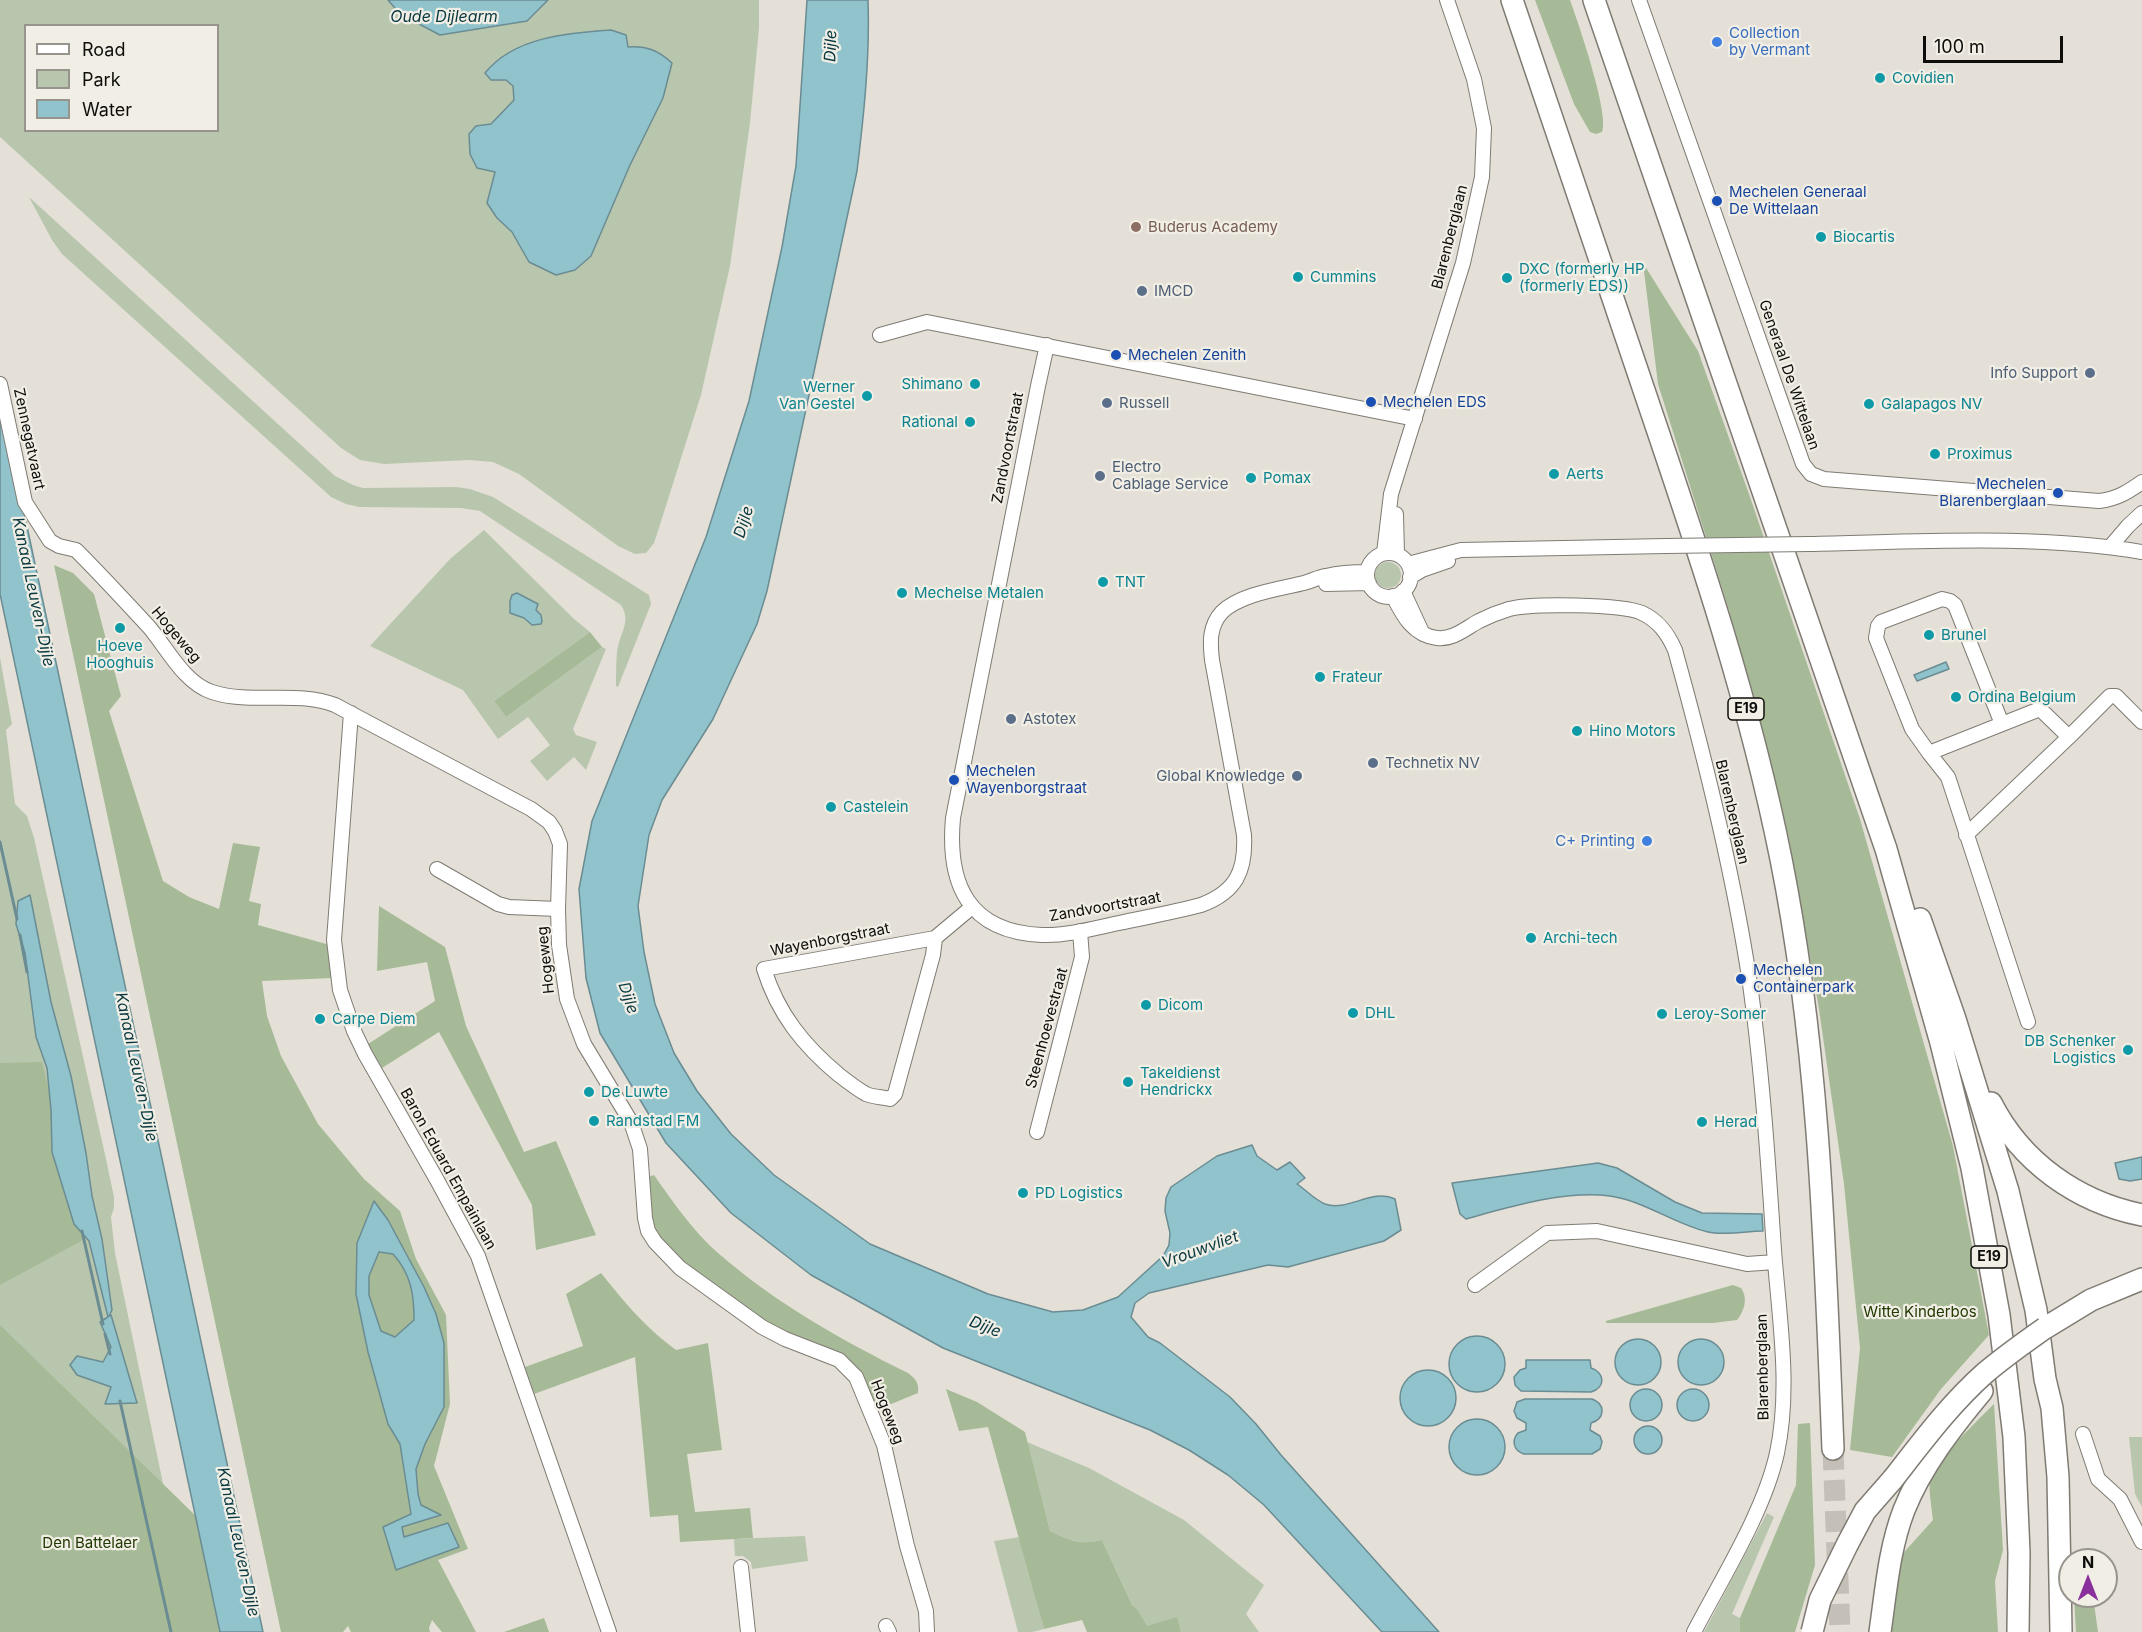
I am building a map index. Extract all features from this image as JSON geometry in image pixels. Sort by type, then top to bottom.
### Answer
[{"type":"highway","name":"E19","points":[[1512,0],[1706,574],[1746,710],[1778,848],[1806,1009],[1815,1106],[1825,1248],[1833,1449]]},
{"type":"highway","name":"E19","points":[[1594,0],[1886,849],[1960,1118],[1972,1168],[1999,1315],[2014,1437],[2019,1553],[2018,1632]]},
{"type":"highway","points":[[1886,849],[1904,874],[1955,1019],[2017,1222],[2036,1310],[2045,1379],[2052,1408],[2058,1477],[2061,1632]]},
{"type":"highway","points":[[1915,907],[1924,911],[1980,1079],[2008,1133],[2036,1163],[2069,1187],[2102,1204],[2142,1215]]},
{"type":"highway","points":[[1812,1632],[1820,1600],[1865,1511],[1957,1400],[1985,1373],[2045,1328],[2091,1300],[2142,1279]]},
{"type":"highway","points":[[1880,1632],[1891,1555],[1904,1511],[1914,1489],[1944,1439],[1982,1391],[2045,1328]]},
{"type":"street","name":"Blarenberglaan","points":[[1390,554],[1395,542],[1397,479],[1463,263],[1476,209],[1483,161],[1484,128],[1474,79],[1447,0]]},
{"type":"street","name":"Generaal De Wittelaan","points":[[1639,0],[1803,464],[1811,474],[1824,479],[2099,501],[2111,500],[2125,494],[2142,482]]},
{"type":"street","points":[[880,335],[927,322],[1415,419]]},
{"type":"street","name":"Zandvoortstraat","points":[[1047,345],[952,818],[951,843],[954,872],[961,891],[972,907],[990,922],[1010,930],[1042,935],[1080,931],[1201,905],[1221,896],[1236,881],[1245,853],[1244,835],[1212,660],[1210,640],[1214,624],[1222,612],[1233,604],[1263,592],[1307,582],[1368,577]]},
{"type":"street","name":"Zennegatvaart","points":[[0,384],[25,502]]},
{"type":"street","name":"Hogeweg","points":[[25,502],[50,541],[76,550],[151,629],[183,672],[210,692],[237,697],[325,701],[351,712],[500,791],[549,822],[560,844],[559,945],[567,999],[584,1044],[631,1122],[640,1149],[648,1231],[655,1242],[680,1268],[762,1327],[785,1339],[839,1360],[856,1377],[884,1445],[907,1546],[926,1611],[927,1632]]},
{"type":"street","points":[[2110,547],[2142,513]]},
{"type":"street","points":[[1409,571],[1398,593],[1381,595],[1372,588],[1368,577],[1373,560],[1390,554],[1409,571],[1422,570],[1482,550],[1960,541],[2110,547],[2142,552]]},
{"type":"street","name":"Blarenberglaan","points":[[1398,593],[1407,622],[1414,629],[1437,638],[1446,638],[1512,608],[1556,605],[1637,611],[1653,620],[1670,637],[1680,669],[1711,789],[1749,978],[1765,1112],[1783,1406],[1777,1452],[1770,1481],[1694,1632]]},
{"type":"street","points":[[2002,724],[1955,605],[1942,599],[1881,622],[1876,638],[1912,729],[1948,777],[2028,1022]]},
{"type":"street","points":[[1966,835],[2110,696],[2121,699],[2142,722]]},
{"type":"street","points":[[1929,753],[2040,709],[2069,737]]},
{"type":"street","name":"Baron Eduard Empainlaan","points":[[351,712],[334,939],[340,990],[354,1031],[365,1054],[478,1256],[609,1632]]},
{"type":"street","points":[[437,869],[498,904],[508,907],[558,909]]},
{"type":"street","name":"Wayenborgstraat","points":[[935,938],[933,954],[898,1084],[895,1094],[890,1099],[868,1095],[814,1055],[787,1019],[771,990],[764,969],[935,938],[972,907]]},
{"type":"street","name":"Steenhoevestraat","points":[[1037,1132],[1082,957],[1080,931]]},
{"type":"street","points":[[1475,1285],[1547,1233],[1597,1231],[1747,1264],[1775,1262]]},
{"type":"street","points":[[2083,1434],[2098,1479],[2120,1499],[2142,1542]]},
{"type":"street","points":[[741,1567],[748,1632]]},
{"type":"green space","points":[[0,0],[759,0],[759,28],[750,123],[730,266],[701,395],[654,543],[646,553],[635,554],[618,546],[519,474],[493,462],[469,460],[384,464],[360,460],[341,448],[0,137]]},
{"type":"green space","points":[[1535,0],[1570,0],[1598,89],[1603,122],[1602,132],[1596,134],[1590,132],[1574,104]]},
{"type":"green space","points":[[29,197],[335,476],[363,488],[456,487],[493,497],[649,595],[651,604],[618,687],[616,686],[617,652],[625,623],[621,605],[480,511],[461,508],[359,507],[331,497],[62,254]]},
{"type":"green space","name":"Witte Kinderbos","points":[[1643,263],[1698,351],[1749,494],[1860,819],[1953,1146],[1989,1335],[1941,1389],[1892,1457],[1850,1450],[1860,1348],[1844,1184],[1819,1009],[1789,839],[1729,610],[1658,384]]},
{"type":"green space","points":[[484,530],[590,632],[494,701],[506,717],[602,647],[606,649],[573,729],[576,735],[597,742],[586,770],[574,757],[547,781],[530,761],[550,745],[528,717],[498,739],[463,690],[370,646],[450,559]]},
{"type":"green space","points":[[1388,562],[1397,566],[1401,575],[1397,584],[1388,588],[1379,584],[1375,575],[1379,566]]},
{"type":"green space","points":[[54,565],[73,573],[94,594],[121,696],[109,711],[163,881],[189,897],[219,909],[233,843],[260,847],[249,901],[261,904],[258,925],[330,945],[333,978],[262,981],[267,1016],[281,1056],[318,1124],[364,1179],[400,1211],[416,1259],[446,1315],[450,1404],[434,1466],[468,1549],[438,1560],[476,1632],[442,1632],[432,1620],[430,1632],[351,1632],[348,1626],[343,1632],[281,1632]],"holes":[[[375,1202],[388,1220],[424,1287],[436,1314],[444,1343],[425,1444],[416,1469],[421,1505],[441,1515],[402,1527],[404,1537],[448,1523],[459,1547],[396,1569],[383,1527],[411,1514],[400,1444],[388,1424],[368,1352],[356,1294]]]},
{"type":"green space","points":[[590,632],[602,647],[506,717],[494,701]]},
{"type":"green space","name":"Den Battelaer","points":[[0,658],[12,724],[6,730],[15,804],[27,816],[34,838],[106,1159],[114,1197],[111,1217],[115,1253],[166,1498],[0,1632]]},
{"type":"green space","points":[[379,906],[445,947],[466,1026],[524,1152],[556,1141],[596,1235],[536,1250],[532,1205],[439,1032],[382,1068],[368,1044],[435,1001],[427,962],[377,971]]},
{"type":"green space","points":[[42,1062],[85,1239],[0,1285],[0,1063]]},
{"type":"green space","points":[[654,1175],[683,1216],[718,1253],[739,1271],[809,1319],[908,1373],[918,1386],[918,1393],[874,1411],[857,1374],[790,1338],[691,1273],[653,1234],[645,1178]]},
{"type":"green space","points":[[379,1252],[393,1254],[399,1261],[412,1293],[414,1320],[395,1337],[381,1331],[369,1295],[369,1276]]},
{"type":"green space","points":[[601,1273],[636,1314],[676,1350],[708,1343],[722,1450],[687,1454],[695,1512],[750,1508],[753,1538],[680,1542],[678,1515],[650,1517],[635,1357],[534,1394],[525,1367],[583,1346],[566,1294]]},
{"type":"green space","points":[[1733,1285],[1741,1288],[1745,1300],[1744,1308],[1737,1320],[1713,1323],[1606,1323],[1606,1321]]},
{"type":"green space","points":[[0,1325],[198,1518],[222,1632],[0,1632]]},
{"type":"green space","points":[[946,1389],[977,1402],[1025,1432],[1050,1531],[1075,1541],[1102,1540],[1132,1605],[1138,1610],[1147,1626],[1177,1617],[1181,1632],[1087,1632],[1082,1620],[1044,1629],[988,1427],[959,1431]]},
{"type":"green space","points":[[1994,1404],[2003,1550],[1995,1581],[1998,1632],[1891,1632],[1898,1559],[1933,1520],[1930,1478],[1933,1471]]},
{"type":"green space","points":[[1810,1423],[1815,1565],[1795,1632],[1740,1632],[1740,1618],[1796,1485],[1798,1424]]},
{"type":"green space","points":[[2129,1437],[2142,1437],[2142,1507],[2135,1494]]},
{"type":"green space","points":[[1027,1442],[1089,1468],[1184,1520],[1264,1585],[1246,1614],[1259,1632],[1181,1632],[1177,1618],[1147,1627],[1138,1610],[1132,1605],[1102,1540],[1075,1541],[1050,1531]]},
{"type":"green space","points":[[1767,1513],[1774,1517],[1732,1614],[1740,1618],[1740,1632],[1704,1632]]},
{"type":"green space","points":[[805,1536],[808,1561],[752,1569],[751,1562],[743,1556],[735,1556],[734,1539]]},
{"type":"green space","points":[[1020,1537],[1044,1629],[1032,1632],[1018,1632],[994,1541]]},
{"type":"green space","points":[[2075,1608],[2095,1608],[2098,1632],[2076,1632]]},
{"type":"green space","points":[[544,1618],[549,1632],[504,1632]]},
{"type":"water","name":"Oude Dijlearm","points":[[388,0],[548,0],[527,21],[440,35],[400,14]]},
{"type":"water","points":[[807,0],[868,0],[866,86],[857,171],[767,591],[757,624],[713,719],[662,800],[649,835],[638,906],[644,952],[655,1004],[674,1053],[697,1091],[731,1134],[774,1175],[870,1244],[988,1294],[1053,1312],[1083,1310],[1118,1297],[1163,1256],[1169,1245],[1170,1233],[1165,1211],[1166,1198],[1171,1187],[1217,1156],[1252,1145],[1257,1156],[1277,1170],[1290,1162],[1305,1178],[1297,1184],[1325,1204],[1342,1205],[1378,1196],[1395,1199],[1401,1230],[1384,1241],[1288,1267],[1268,1265],[1149,1293],[1135,1303],[1131,1317],[1148,1337],[1160,1343],[1230,1397],[1439,1632],[1382,1632],[1264,1505],[1228,1475],[1189,1450],[1150,1430],[943,1348],[811,1275],[731,1213],[666,1143],[600,1033],[586,978],[579,889],[592,821],[706,537],[749,401],[782,247],[796,166]]},
{"type":"water","points":[[611,30],[626,35],[628,47],[652,50],[672,63],[663,98],[630,165],[591,256],[575,270],[556,275],[529,262],[512,232],[497,218],[487,203],[495,172],[477,168],[470,154],[469,134],[476,126],[491,124],[514,100],[513,86],[506,80],[491,80],[485,73],[497,61],[526,44],[542,39]]},
{"type":"water","name":"Kanaal Leuven-Dijle","points":[[0,400],[263,1632],[220,1632],[0,594]]},
{"type":"water","points":[[517,593],[538,604],[536,610],[541,615],[541,624],[532,625],[524,618],[510,613],[512,595]]},
{"type":"water","points":[[1946,662],[1949,669],[1917,681],[1914,675]]},
{"type":"water","points":[[30,895],[51,1002],[71,1076],[86,1153],[92,1196],[102,1239],[112,1310],[109,1316],[111,1315],[137,1403],[105,1404],[111,1387],[77,1375],[70,1365],[77,1356],[103,1362],[111,1347],[100,1322],[108,1317],[89,1241],[74,1224],[52,1152],[47,1068],[36,1037],[25,953],[16,924],[18,901]]},
{"type":"water","points":[[2142,1157],[2142,1179],[2130,1181],[2119,1179],[2115,1163]]},
{"type":"water","points":[[1598,1163],[1617,1168],[1675,1202],[1702,1213],[1762,1214],[1763,1231],[1708,1232],[1623,1199],[1593,1195],[1556,1197],[1466,1219],[1460,1214],[1452,1183]]},
{"type":"water","points":[[374,1201],[388,1220],[424,1287],[436,1314],[444,1343],[444,1407],[425,1444],[416,1469],[421,1505],[441,1515],[402,1527],[404,1537],[448,1523],[459,1547],[396,1570],[383,1527],[411,1514],[400,1444],[388,1424],[368,1352],[356,1294],[357,1243]],"holes":[[[379,1252],[393,1254],[408,1277],[414,1311],[414,1320],[395,1337],[381,1331],[369,1295],[369,1276]]]},
{"type":"water","points":[[1477,1336],[1488,1338],[1497,1344],[1503,1353],[1505,1364],[1503,1375],[1497,1384],[1488,1390],[1477,1392],[1466,1390],[1457,1384],[1451,1375],[1449,1364],[1451,1353],[1457,1344],[1466,1338]]},
{"type":"water","points":[[1638,1339],[1654,1346],[1661,1362],[1654,1378],[1638,1385],[1622,1378],[1615,1362],[1622,1346]]},
{"type":"water","points":[[1701,1339],[1717,1346],[1724,1362],[1717,1378],[1701,1385],[1685,1378],[1678,1362],[1685,1346]]},
{"type":"water","points":[[1526,1360],[1590,1360],[1591,1368],[1601,1376],[1601,1384],[1591,1392],[1521,1391],[1515,1385],[1514,1377],[1520,1370],[1526,1368]]},
{"type":"water","points":[[1428,1370],[1439,1372],[1448,1378],[1454,1387],[1456,1398],[1454,1409],[1448,1418],[1439,1424],[1428,1426],[1417,1424],[1408,1418],[1402,1409],[1400,1398],[1402,1387],[1408,1378],[1417,1372]]},
{"type":"water","points":[[1646,1389],[1657,1394],[1662,1405],[1657,1416],[1646,1421],[1635,1416],[1630,1405],[1635,1394]]},
{"type":"water","points":[[1693,1389],[1704,1394],[1709,1405],[1704,1416],[1693,1421],[1682,1416],[1677,1405],[1682,1394]]},
{"type":"water","points":[[1525,1399],[1592,1399],[1597,1401],[1602,1411],[1599,1418],[1591,1423],[1590,1430],[1600,1436],[1602,1442],[1600,1449],[1592,1454],[1521,1453],[1514,1442],[1518,1433],[1526,1430],[1526,1423],[1517,1418],[1514,1411],[1517,1402]]},
{"type":"water","points":[[1477,1419],[1488,1421],[1497,1427],[1503,1436],[1505,1447],[1503,1458],[1497,1467],[1488,1473],[1477,1475],[1466,1473],[1457,1467],[1451,1458],[1449,1447],[1451,1436],[1457,1427],[1466,1421]]},
{"type":"water","points":[[1648,1426],[1658,1430],[1662,1440],[1658,1450],[1648,1454],[1638,1450],[1634,1440],[1638,1430]]},
{"type":"waterway","points":[[0,842],[17,919]]},
{"type":"waterway","points":[[20,935],[27,972]]},
{"type":"waterway","points":[[82,1231],[103,1324]]},
{"type":"waterway","points":[[105,1334],[110,1354]]},
{"type":"waterway","points":[[120,1401],[171,1632]]},
{"type":"tunnel","points":[[1833,1449],[1840,1632]]},
{"type":"place","name":"Collection by Vermant","points":[[1717,42]]},
{"type":"place","name":"Covidien","points":[[1880,78]]},
{"type":"place","name":"Mechelen Generaal De Wittelaan","points":[[1717,201]]},
{"type":"place","name":"Buderus Academy","points":[[1136,227]]},
{"type":"place","name":"Biocartis","points":[[1821,237]]},
{"type":"place","name":"Cummins","points":[[1298,277]]},
{"type":"place","name":"DXC (formerly HP (formerly EDS))","points":[[1507,278]]},
{"type":"place","name":"IMCD","points":[[1142,291]]},
{"type":"place","name":"Mechelen Zenith","points":[[1116,355]]},
{"type":"place","name":"Info Support","points":[[2090,373]]},
{"type":"place","name":"Shimano","points":[[975,384]]},
{"type":"place","name":"Werner Van Gestel","points":[[867,396]]},
{"type":"place","name":"Mechelen EDS","points":[[1371,402]]},
{"type":"place","name":"Russell","points":[[1107,403]]},
{"type":"place","name":"Galapagos NV","points":[[1869,404]]},
{"type":"place","name":"Rational","points":[[970,422]]},
{"type":"place","name":"Proximus","points":[[1935,454]]},
{"type":"place","name":"Aerts","points":[[1554,474]]},
{"type":"place","name":"Electro Cablage Service","points":[[1100,476]]},
{"type":"place","name":"Pomax","points":[[1251,478]]},
{"type":"place","name":"Mechelen Blarenberglaan","points":[[2058,493]]},
{"type":"place","name":"TNT","points":[[1103,582]]},
{"type":"place","name":"Mechelse Metalen","points":[[902,593]]},
{"type":"place","name":"Hoeve Hooghuis","points":[[120,628]]},
{"type":"place","name":"Brunel","points":[[1929,635]]},
{"type":"place","name":"Frateur","points":[[1320,677]]},
{"type":"place","name":"Ordina Belgium","points":[[1956,697]]},
{"type":"place","name":"Astotex","points":[[1011,719]]},
{"type":"place","name":"Hino Motors","points":[[1577,731]]},
{"type":"place","name":"Technetix NV","points":[[1373,763]]},
{"type":"place","name":"Global Knowledge","points":[[1297,776]]},
{"type":"place","name":"Mechelen Wayenborgstraat","points":[[954,780]]},
{"type":"place","name":"Castelein","points":[[831,807]]},
{"type":"place","name":"C+ Printing","points":[[1647,841]]},
{"type":"place","name":"Archi-tech","points":[[1531,938]]},
{"type":"place","name":"Mechelen Containerpark","points":[[1741,979]]},
{"type":"place","name":"Dicom","points":[[1146,1005]]},
{"type":"place","name":"DHL","points":[[1353,1013]]},
{"type":"place","name":"Leroy-Somer","points":[[1662,1014]]},
{"type":"place","name":"Carpe Diem","points":[[320,1019]]},
{"type":"place","name":"DB Schenker Logistics","points":[[2128,1050]]},
{"type":"place","name":"Takeldienst Hendrickx","points":[[1128,1082]]},
{"type":"place","name":"De Luwte","points":[[589,1092]]},
{"type":"place","name":"Randstad FM","points":[[594,1121]]},
{"type":"place","name":"Herad","points":[[1702,1122]]},
{"type":"place","name":"PD Logistics","points":[[1023,1193]]},
{"type":"water label","name":"Dijle","points":[[831,46]]},
{"type":"water label","name":"Dijle","points":[[744,522]]},
{"type":"water label","name":"Dijle","points":[[628,998]]},
{"type":"water label","name":"Vrouwvliet","points":[[1200,1250]]},
{"type":"water label","name":"Dijle","points":[[985,1327]]}]
